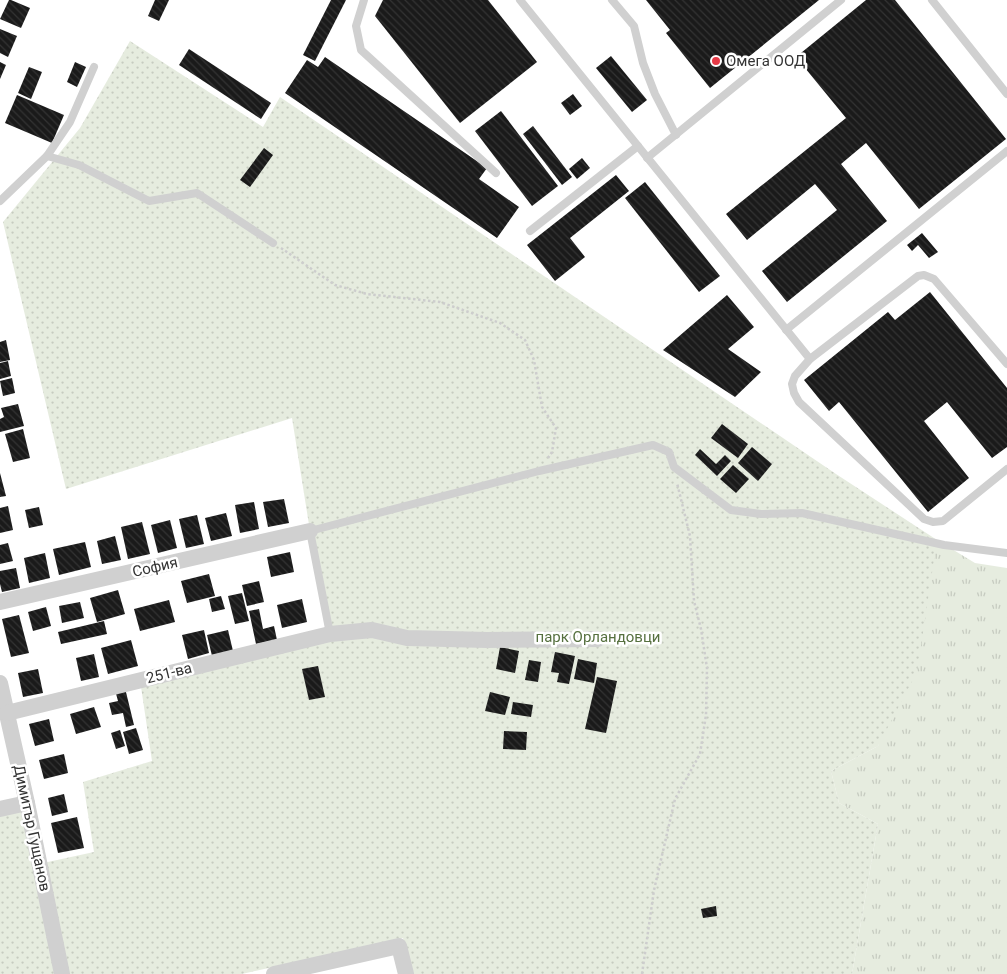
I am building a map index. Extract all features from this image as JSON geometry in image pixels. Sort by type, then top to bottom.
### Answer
[{"type":"street","name":"София","points":[[0,602],[310,531]]},
{"type":"street","name":"251-ва","points":[[7,713],[330,634],[372,630],[407,638],[487,640],[598,639]]},
{"type":"street","name":"Димитър Гущанов","points":[[0,683],[28,803],[62,974]]},
{"type":"street","points":[[0,809],[28,803]]},
{"type":"street","points":[[274,974],[398,946],[406,974]]},
{"type":"lane","points":[[364,0],[356,26],[361,50],[496,173]]},
{"type":"lane","points":[[520,0],[810,359]]},
{"type":"lane","points":[[612,0],[634,26],[643,63],[655,94],[676,135]]},
{"type":"lane","points":[[647,158],[841,0]]},
{"type":"lane","points":[[932,0],[1007,94]]},
{"type":"lane","points":[[0,201],[47,156],[70,122],[94,68]]},
{"type":"lane","points":[[530,232],[638,146]]},
{"type":"lane","points":[[786,330],[1007,151]]},
{"type":"lane","points":[[47,156],[79,165],[149,201],[198,193],[274,243]]},
{"type":"lane","points":[[1007,364],[934,279],[924,275],[918,276],[810,359],[795,376],[792,384],[794,393],[800,402],[924,519],[933,522],[943,521],[1007,469]]},
{"type":"lane","points":[[330,634],[310,531],[539,471],[653,445],[669,452],[674,467],[731,510],[761,514],[802,513],[944,545],[1007,553]]},
{"type":"path","points":[[274,243],[334,285],[367,294],[440,302],[500,323],[525,340],[534,360],[542,407],[556,428],[552,452],[539,471]]},
{"type":"path","points":[[642,974],[654,890],[675,799],[700,754],[706,715],[707,668],[701,629],[694,602],[690,536],[674,467]]},
{"type":"green space","name":"парк Орландовци","points":[[130,41],[263,127],[280,97],[836,474],[937,540],[917,672],[878,746],[831,771],[839,803],[878,824],[852,974],[414,974],[403,938],[242,974],[0,974],[0,815],[21,810],[34,865],[94,852],[83,782],[152,761],[140,680],[330,634],[310,531],[292,418],[66,489],[3,222],[80,128]]},
{"type":"green space","points":[[937,540],[975,563],[1007,568],[1007,974],[852,974],[878,824],[839,803],[831,771],[878,746]]},
{"type":"building","points":[[9,0],[30,8],[21,28],[0,19]]},
{"type":"building","points":[[155,0],[169,0],[159,21],[148,16]]},
{"type":"building","points":[[331,0],[346,0],[315,61],[303,55]]},
{"type":"building","points":[[383,0],[488,0],[537,62],[460,123],[375,16]]},
{"type":"building","name":"Омега ООД","points":[[646,0],[819,0],[710,88],[666,33],[670,30]]},
{"type":"building","points":[[866,0],[895,0],[1006,139],[919,209],[866,143],[841,164],[887,221],[787,302],[762,271],[837,210],[815,184],[747,240],[726,214],[846,118],[796,57]]},
{"type":"building","points":[[0,29],[17,36],[8,57],[0,53]]},
{"type":"building","points":[[189,49],[271,103],[261,119],[179,65]]},
{"type":"building","points":[[611,56],[647,100],[632,112],[596,68]]},
{"type":"building","points":[[325,57],[487,168],[479,179],[519,207],[497,238],[285,93],[307,60],[318,67]]},
{"type":"building","points":[[0,62],[6,65],[0,79]]},
{"type":"building","points":[[75,62],[86,67],[77,87],[67,82]]},
{"type":"building","points":[[29,67],[42,72],[31,99],[18,93]]},
{"type":"building","points":[[573,94],[582,106],[570,115],[561,103]]},
{"type":"building","points":[[17,95],[64,115],[52,143],[5,123]]},
{"type":"building","points":[[501,111],[558,186],[532,206],[475,131]]},
{"type":"building","points":[[533,126],[572,177],[562,185],[523,134]]},
{"type":"building","points":[[264,148],[273,155],[250,187],[240,180]]},
{"type":"building","points":[[582,158],[590,168],[577,179],[569,169]]},
{"type":"building","points":[[616,175],[629,191],[570,238],[585,257],[555,281],[527,245]]},
{"type":"building","points":[[645,182],[720,276],[699,292],[625,198]]},
{"type":"building","points":[[922,233],[938,252],[929,258],[918,245],[912,251],[907,245]]},
{"type":"building","points":[[930,292],[1007,388],[1007,447],[992,458],[947,402],[924,421],[969,478],[928,512],[839,402],[829,411],[804,380],[888,312],[895,320]]},
{"type":"building","points":[[727,295],[754,327],[728,349],[761,372],[735,397],[663,350]]},
{"type":"building","points":[[6,340],[10,360],[0,362],[0,342]]},
{"type":"building","points":[[8,361],[11,376],[0,379],[0,363]]},
{"type":"building","points":[[12,378],[15,393],[3,396],[0,381]]},
{"type":"building","points":[[18,404],[24,426],[0,432],[0,419],[4,417],[1,408]]},
{"type":"building","points":[[722,424],[748,444],[738,458],[711,438]]},
{"type":"building","points":[[23,429],[30,458],[13,462],[5,434]]},
{"type":"building","points":[[752,447],[772,464],[758,481],[738,463]]},
{"type":"building","points":[[700,449],[716,464],[725,455],[731,461],[717,476],[695,455]]},
{"type":"building","points":[[733,465],[749,479],[736,493],[720,479]]},
{"type":"building","points":[[0,473],[6,496],[0,497]]},
{"type":"building","points":[[284,499],[289,523],[268,527],[263,502]]},
{"type":"building","points":[[254,502],[259,529],[240,533],[235,505]]},
{"type":"building","points":[[8,506],[13,530],[0,533],[0,508]]},
{"type":"building","points":[[39,507],[43,525],[29,528],[25,510]]},
{"type":"building","points":[[226,513],[232,536],[211,541],[205,518]]},
{"type":"building","points":[[197,515],[204,544],[186,548],[179,519]]},
{"type":"building","points":[[170,520],[177,548],[158,553],[151,525]]},
{"type":"building","points":[[142,522],[150,554],[128,559],[121,527]]},
{"type":"building","points":[[115,536],[121,560],[102,564],[97,541]]},
{"type":"building","points":[[85,542],[91,567],[59,575],[53,549]]},
{"type":"building","points":[[8,543],[13,561],[0,564],[0,545]]},
{"type":"building","points":[[290,552],[294,572],[271,577],[267,557]]},
{"type":"building","points":[[45,553],[50,578],[29,583],[24,558]]},
{"type":"building","points":[[16,568],[20,588],[2,592],[0,571]]},
{"type":"building","points":[[209,574],[215,596],[187,603],[181,581]]},
{"type":"building","points":[[259,581],[264,602],[247,606],[242,585]]},
{"type":"building","points":[[118,590],[125,614],[97,622],[90,598]]},
{"type":"building","points":[[242,593],[249,621],[235,624],[228,596]]},
{"type":"building","points":[[221,596],[225,609],[212,612],[209,599]]},
{"type":"building","points":[[302,599],[307,622],[282,628],[277,605]]},
{"type":"building","points":[[169,600],[175,622],[140,631],[134,609]]},
{"type":"building","points":[[80,602],[84,618],[62,623],[59,606]]},
{"type":"building","points":[[46,607],[51,626],[33,631],[28,612]]},
{"type":"building","points":[[259,609],[263,629],[274,626],[277,640],[256,644],[249,611]]},
{"type":"building","points":[[19,615],[29,653],[11,657],[2,619]]},
{"type":"building","points":[[104,621],[107,634],[61,644],[58,632]]},
{"type":"building","points":[[204,630],[209,653],[188,659],[182,635]]},
{"type":"building","points":[[228,630],[233,651],[212,656],[207,635]]},
{"type":"building","points":[[131,640],[138,666],[108,674],[101,648]]},
{"type":"building","points":[[500,647],[519,651],[515,673],[496,669]]},
{"type":"building","points":[[555,652],[575,656],[569,684],[557,682],[559,673],[551,672]]},
{"type":"building","points":[[94,654],[99,677],[81,681],[76,658]]},
{"type":"building","points":[[578,659],[597,663],[594,683],[574,679]]},
{"type":"building","points":[[529,660],[541,662],[538,682],[525,680]]},
{"type":"building","points":[[318,666],[325,697],[309,700],[302,669]]},
{"type":"building","points":[[38,669],[43,693],[23,697],[18,673]]},
{"type":"building","points":[[597,677],[617,681],[606,733],[585,729]]},
{"type":"building","points":[[125,688],[134,725],[126,727],[123,713],[112,715],[109,703],[118,701],[115,690]]},
{"type":"building","points":[[490,692],[510,697],[505,715],[485,711]]},
{"type":"building","points":[[513,702],[533,705],[531,717],[511,714]]},
{"type":"building","points":[[94,707],[101,727],[76,734],[70,714]]},
{"type":"building","points":[[49,719],[54,741],[35,746],[29,724]]},
{"type":"building","points":[[136,728],[143,750],[129,754],[123,732]]},
{"type":"building","points":[[120,730],[125,746],[116,749],[111,733]]},
{"type":"building","points":[[504,731],[527,732],[526,750],[503,749]]},
{"type":"building","points":[[64,754],[68,773],[44,779],[39,760]]},
{"type":"building","points":[[64,794],[68,812],[52,816],[48,798]]},
{"type":"building","points":[[77,817],[84,848],[58,853],[51,823]]},
{"type":"building","points":[[716,906],[717,916],[703,918],[701,909]]},
{"type":"place","name":"Омега ООД","points":[[716,61]]}]
